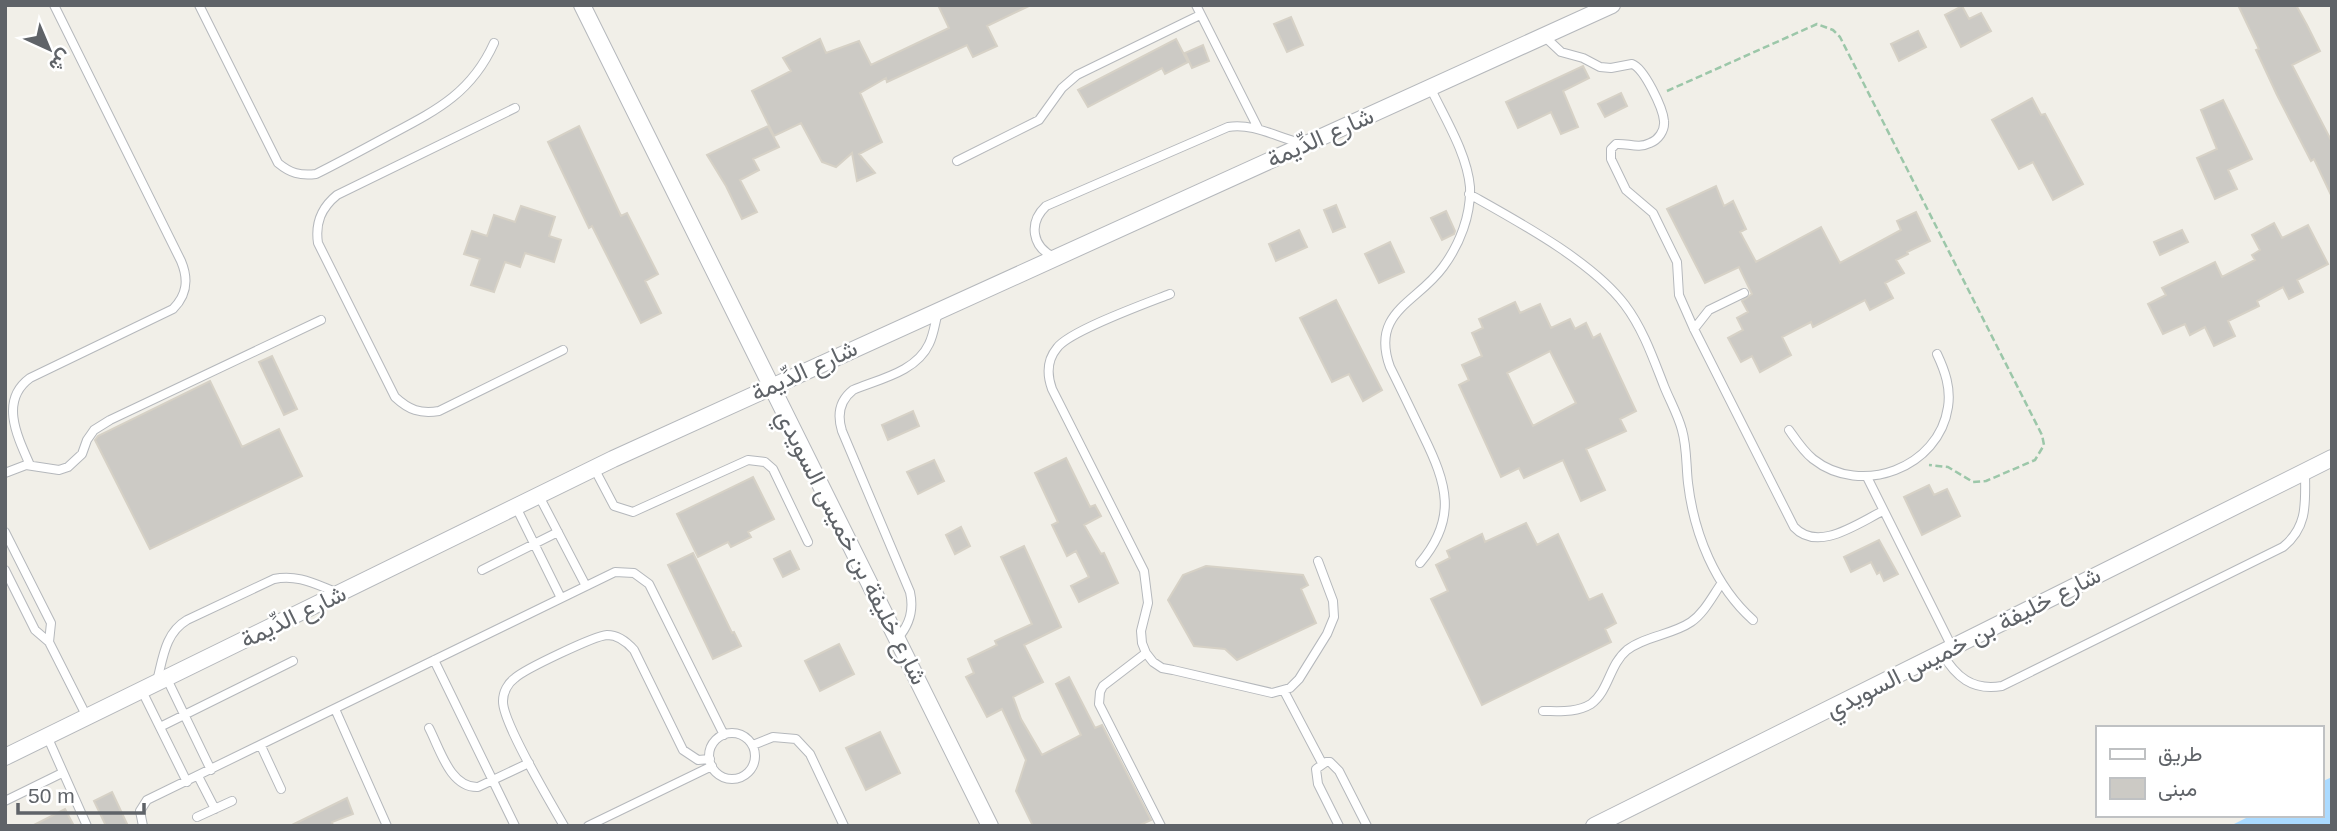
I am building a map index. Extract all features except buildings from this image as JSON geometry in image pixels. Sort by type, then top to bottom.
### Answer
[{"type":"street","name":"شارع خليفة بن خميس السويدي","points":[[582,5],[990,826]]},
{"type":"street","name":"شارع الدِّيمة","points":[[5,757],[594,468],[771,385],[1612,5]]},
{"type":"street","name":"شارع خليفة بن خميس السويدي","points":[[1594,826],[2332,458]]},
{"type":"lane","points":[[30,465],[9,418],[8,408],[14,390],[30,378],[173,309],[185,292],[187,282],[181,261],[54,5]]},
{"type":"lane","points":[[199,5],[278,163],[285,170],[306,176],[326,169],[452,99],[477,75],[494,43]]},
{"type":"lane","points":[[1196,5],[1258,128]]},
{"type":"lane","points":[[957,161],[1039,120],[1062,88],[1077,75],[1200,15]]},
{"type":"lane","points":[[1544,36],[1561,52],[1583,58],[1600,67],[1636,65],[1643,72],[1663,117],[1660,135],[1646,145],[1616,144],[1611,149],[1610,156],[1626,190],[1653,213],[1660,224],[1677,262],[1679,295],[1791,522],[1798,531],[1808,537],[1824,538],[1883,511]]},
{"type":"lane","points":[[1420,563],[1433,548],[1442,529],[1446,509],[1445,489],[1438,464],[1390,367],[1385,354],[1384,339],[1395,313],[1442,268],[1455,246],[1464,227],[1469,194],[1465,164],[1430,87]]},
{"type":"lane","points":[[514,108],[337,194],[328,202],[318,221],[318,243],[395,397],[415,411],[439,411],[563,350]]},
{"type":"lane","points":[[1054,257],[1046,253],[1035,239],[1035,221],[1046,206],[1216,131],[1239,125],[1258,128],[1304,144]]},
{"type":"lane","points":[[1469,194],[1528,227],[1601,279],[1639,326],[1683,432],[1693,508],[1710,562],[1721,584],[1753,620]]},
{"type":"lane","points":[[1694,329],[1709,310],[1744,293]]},
{"type":"lane","points":[[1170,294],[1065,340],[1057,347],[1048,368],[1052,389],[1144,571],[1149,603],[1141,632],[1146,653],[1162,667],[1272,693],[1284,691],[1299,679],[1327,634],[1334,617],[1334,601],[1318,561]]},
{"type":"lane","points":[[898,638],[905,630],[912,612],[911,592],[842,431],[840,408],[853,390],[908,367],[916,361],[929,345],[939,309]]},
{"type":"lane","points":[[5,473],[30,465],[59,470],[68,467],[82,454],[94,430],[110,420],[321,320]]},
{"type":"lane","points":[[1789,430],[1799,446],[1821,464],[1848,475],[1867,477],[1892,472],[1909,464],[1923,454],[1935,440],[1946,415],[1948,388],[1945,371],[1937,354]]},
{"type":"lane","points":[[594,468],[614,506],[626,512],[633,512],[748,460],[765,462],[773,469],[808,542]]},
{"type":"lane","points":[[1867,477],[1947,649],[1955,674],[1976,687],[1989,688],[2002,686],[2274,552],[2291,541],[2305,514],[2305,470]]},
{"type":"lane","points":[[539,496],[586,586]]},
{"type":"lane","points":[[516,507],[561,598]]},
{"type":"lane","points":[[5,532],[51,623],[49,642]]},
{"type":"lane","points":[[482,570],[558,533]]},
{"type":"lane","points":[[5,570],[35,630],[49,642],[87,717]]},
{"type":"lane","points":[[143,826],[140,811],[147,800],[615,572],[625,571],[642,577],[649,584],[724,735]]},
{"type":"lane","points":[[187,782],[160,727],[155,684],[168,640],[176,628],[187,620],[283,577],[300,578],[339,593]]},
{"type":"lane","points":[[1543,711],[1571,711],[1590,704],[1598,697],[1615,663],[1625,651],[1692,621],[1703,611],[1721,584]]},
{"type":"lane","points":[[564,826],[529,763],[504,712],[503,702],[509,683],[526,671],[592,640],[607,635],[623,639],[634,650],[683,750],[698,760],[711,762],[722,776],[736,778],[749,772],[755,759],[753,745],[743,736],[730,733],[724,735],[713,744],[711,762]]},
{"type":"lane","points":[[1146,653],[1103,686],[1099,704],[1161,826]]},
{"type":"lane","points":[[434,660],[515,826]]},
{"type":"lane","points":[[160,727],[293,661]]},
{"type":"lane","points":[[155,684],[184,715],[211,770]]},
{"type":"lane","points":[[1284,691],[1322,763]]},
{"type":"lane","points":[[335,709],[387,826]]},
{"type":"lane","points":[[429,728],[456,779],[462,785],[478,787],[529,763]]},
{"type":"lane","points":[[47,736],[87,826]]},
{"type":"lane","points":[[753,745],[774,737],[796,740],[810,754],[844,826]]},
{"type":"lane","points":[[261,746],[281,789]]},
{"type":"lane","points":[[588,826],[711,762]]},
{"type":"lane","points":[[1339,826],[1317,779],[1316,769],[1322,763],[1330,762],[1339,771],[1367,826]]},
{"type":"lane","points":[[5,801],[62,773]]},
{"type":"lane","points":[[198,776],[215,809]]},
{"type":"lane","points":[[197,817],[232,800]]},
{"type":"path","points":[[1654,96],[1817,24],[1833,30],[1840,37],[2042,435],[2044,445],[2035,460],[1986,481],[1973,482],[1948,467],[1909,464]]},
{"type":"water","points":[[2332,777],[2332,826],[2230,826],[2248,817],[2323,817],[2323,781]]}]
